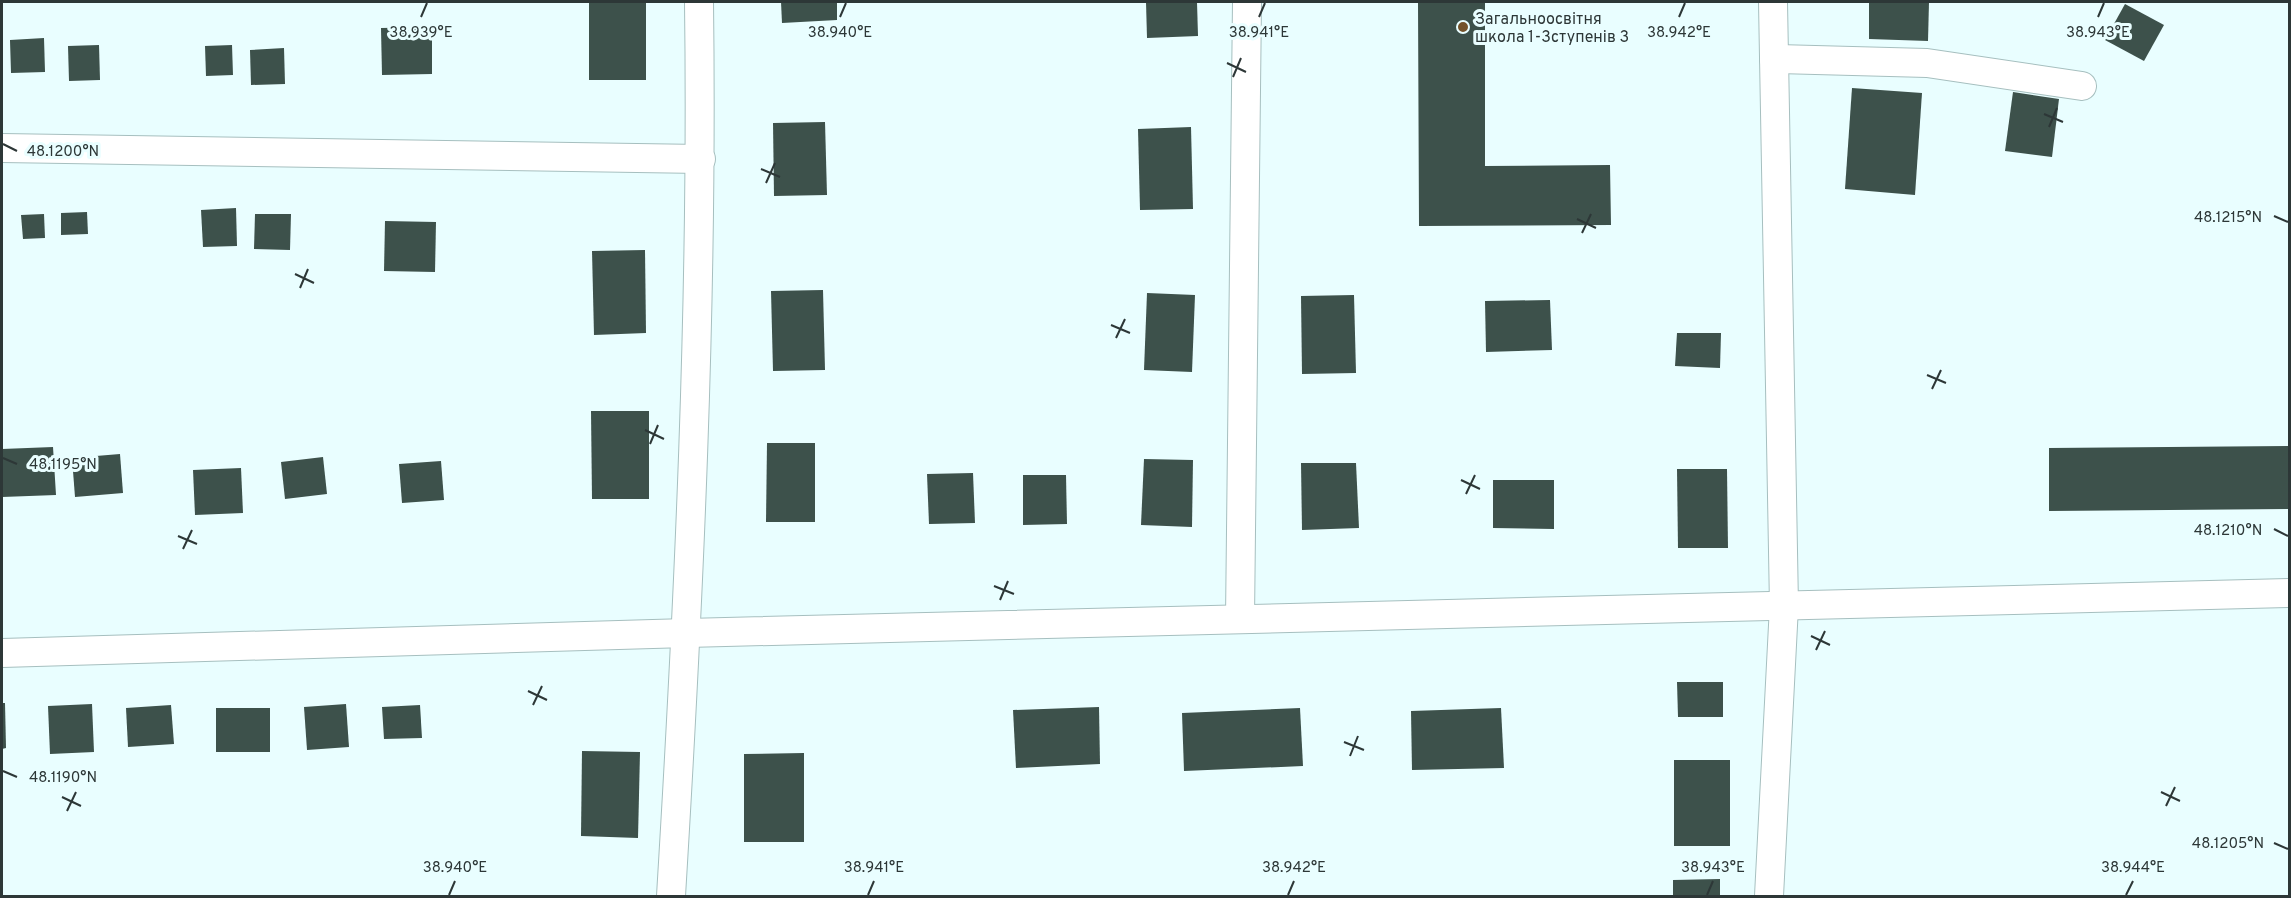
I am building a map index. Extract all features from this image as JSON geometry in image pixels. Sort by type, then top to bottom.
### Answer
[{"type":"street","points":[[671,897],[687,633],[701,159],[699,2]]},
{"type":"street","points":[[1240,619],[1247,2]]},
{"type":"street","points":[[1770,897],[1784,606],[1773,2]]},
{"type":"street","points":[[1774,59],[1927,63],[2082,86]]},
{"type":"street","points":[[2,148],[701,159]]},
{"type":"street","points":[[2,653],[687,633],[2289,593]]},
{"type":"building","points":[[589,2],[646,2],[646,80],[589,80]]},
{"type":"building","points":[[781,2],[837,2],[837,20],[782,23]]},
{"type":"building","points":[[1146,2],[1197,2],[1198,36],[1147,38]]},
{"type":"building","points":[[1418,2],[1485,2],[1485,166],[1610,165],[1611,225],[1419,226]]},
{"type":"building","points":[[1869,2],[1929,2],[1928,41],[1869,39]]},
{"type":"building","points":[[2125,4],[2164,25],[2144,61],[2105,40]]},
{"type":"building","points":[[432,27],[432,74],[382,75],[381,28]]},
{"type":"building","points":[[44,38],[45,72],[11,73],[10,40]]},
{"type":"building","points":[[99,45],[100,80],[69,81],[68,46]]},
{"type":"building","points":[[232,45],[233,75],[206,76],[205,46]]},
{"type":"building","points":[[284,48],[285,84],[251,85],[250,50]]},
{"type":"building","points":[[1852,88],[1922,93],[1915,195],[1845,189]]},
{"type":"building","points":[[2013,92],[2059,99],[2052,157],[2005,151]]},
{"type":"building","points":[[825,122],[827,195],[774,196],[773,123]]},
{"type":"building","points":[[1191,127],[1193,209],[1140,210],[1138,129]]},
{"type":"building","points":[[236,208],[237,246],[203,247],[201,210]]},
{"type":"building","points":[[87,212],[88,234],[61,235],[61,213]]},
{"type":"building","points":[[44,214],[45,238],[23,239],[21,215]]},
{"type":"building","points":[[255,214],[291,214],[290,250],[254,249]]},
{"type":"building","points":[[385,221],[436,222],[435,272],[384,271]]},
{"type":"building","points":[[645,250],[646,333],[594,335],[592,251]]},
{"type":"building","points":[[823,290],[825,370],[773,371],[771,291]]},
{"type":"building","points":[[1147,293],[1195,295],[1192,372],[1144,370]]},
{"type":"building","points":[[1354,295],[1356,373],[1302,374],[1301,296]]},
{"type":"building","points":[[1550,300],[1552,350],[1486,352],[1485,301]]},
{"type":"building","points":[[1677,333],[1721,333],[1720,368],[1675,366]]},
{"type":"building","points":[[591,411],[649,411],[649,499],[592,499]]},
{"type":"building","points":[[767,443],[815,443],[815,522],[766,522]]},
{"type":"building","points":[[2290,446],[2290,509],[2049,511],[2049,448]]},
{"type":"building","points":[[53,447],[56,495],[2,497],[2,449]]},
{"type":"building","points":[[120,454],[123,493],[75,497],[72,458]]},
{"type":"building","points":[[323,457],[327,494],[285,499],[281,462]]},
{"type":"building","points":[[1144,459],[1193,460],[1192,527],[1141,525]]},
{"type":"building","points":[[441,461],[444,500],[402,503],[399,464]]},
{"type":"building","points":[[1301,463],[1356,463],[1359,528],[1302,530]]},
{"type":"building","points":[[241,468],[243,513],[195,515],[193,470]]},
{"type":"building","points":[[1677,469],[1727,469],[1728,548],[1678,548]]},
{"type":"building","points":[[973,473],[975,523],[929,524],[927,474]]},
{"type":"building","points":[[1023,475],[1066,475],[1067,524],[1023,525]]},
{"type":"building","points":[[1493,480],[1554,480],[1554,529],[1493,528]]},
{"type":"building","points":[[1677,682],[1723,682],[1723,717],[1678,717]]},
{"type":"building","points":[[2,703],[5,703],[6,748],[2,749]]},
{"type":"building","points":[[92,704],[94,752],[50,754],[48,706]]},
{"type":"building","points":[[346,704],[349,747],[307,750],[304,707]]},
{"type":"building","points":[[171,705],[174,744],[128,747],[126,708]]},
{"type":"building","points":[[420,705],[422,738],[384,739],[382,707]]},
{"type":"building","points":[[1099,707],[1100,764],[1016,768],[1013,710]]},
{"type":"building","points":[[216,708],[270,708],[270,752],[216,752]]},
{"type":"building","points":[[1300,708],[1303,766],[1184,771],[1182,713]]},
{"type":"building","points":[[1501,708],[1504,768],[1412,770],[1411,711]]},
{"type":"building","points":[[582,751],[640,752],[638,838],[581,836]]},
{"type":"building","points":[[804,753],[804,842],[744,842],[744,754]]},
{"type":"building","points":[[1674,760],[1730,760],[1730,846],[1674,846]]},
{"type":"building","points":[[1720,879],[1720,896],[1673,896],[1673,880]]},
{"type":"place","name":"Загальноосвiтня школа 1-3ступенiв 3","points":[[1463,27]]}]
